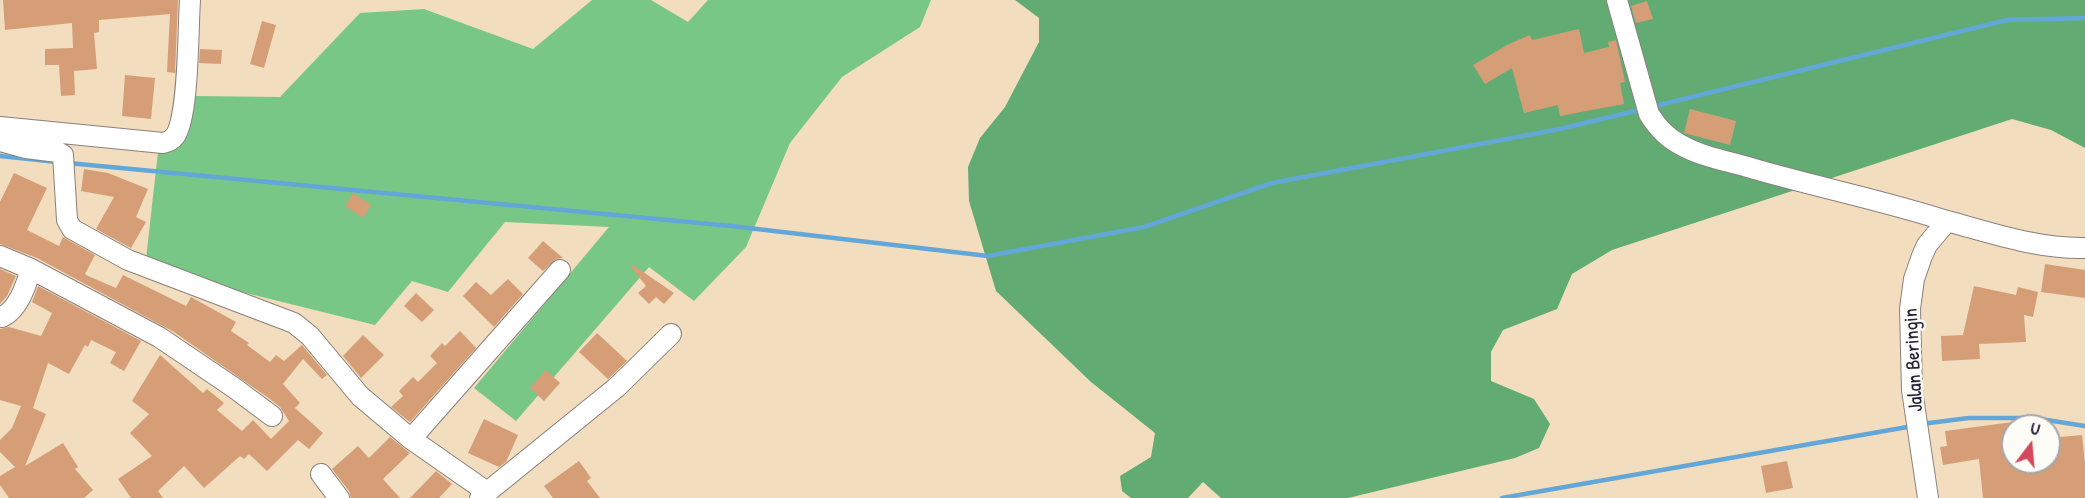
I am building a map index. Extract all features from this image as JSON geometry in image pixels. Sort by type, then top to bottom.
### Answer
[{"type":"street","points":[[0,127],[163,143],[170,141],[178,130],[185,93],[190,0]]},
{"type":"street","points":[[1617,0],[1649,114],[1666,135],[1694,151],[1782,177],[1895,204],[2030,243],[2051,248],[2085,248]]},
{"type":"street","points":[[0,141],[26,148],[58,152],[63,155],[67,220],[72,229],[128,260],[294,323],[310,336],[360,396],[483,495],[617,387],[671,334]]},
{"type":"street","name":"Jalan Beringin","points":[[1928,498],[1912,390],[1910,309],[1914,279],[1927,245],[1947,220]]},
{"type":"street","points":[[0,256],[31,269],[159,337],[272,416]]},
{"type":"street","points":[[3,317],[10,312],[19,299],[31,269]]},
{"type":"street","points":[[411,439],[560,270]]},
{"type":"street","points":[[321,474],[339,498]]},
{"type":"green space","points":[[592,0],[651,0],[688,22],[708,0],[931,0],[920,27],[842,77],[790,143],[746,247],[694,301],[649,267],[516,421],[474,388],[609,227],[505,222],[448,292],[412,281],[375,325],[145,268],[158,152],[194,96],[280,97],[360,13],[424,9],[533,49]]},
{"type":"green space","points":[[1015,0],[2085,0],[2085,148],[2051,130],[2012,119],[1612,250],[1572,274],[1557,309],[1503,330],[1491,352],[1491,381],[1534,399],[1550,424],[1539,448],[1515,458],[1348,498],[1221,498],[1203,482],[1188,498],[1131,498],[1122,491],[1120,476],[1151,457],[1155,433],[1091,382],[996,291],[969,201],[968,167],[980,138],[1005,107],[1039,42],[1039,18]]},
{"type":"building","points":[[3,0],[178,0],[175,73],[167,72],[170,14],[99,20],[99,32],[94,33],[97,69],[74,71],[75,95],[61,96],[59,65],[45,65],[45,49],[73,48],[72,23],[5,30]]},
{"type":"building","points":[[1647,1],[1653,19],[1636,23],[1631,6]]},
{"type":"building","points":[[262,21],[276,25],[264,68],[250,64]]},
{"type":"building","points":[[1579,29],[1584,53],[1609,47],[1608,42],[1616,40],[1625,82],[1620,83],[1624,104],[1560,116],[1558,105],[1524,113],[1512,68],[1485,84],[1473,65],[1509,44],[1530,35],[1532,40]]},
{"type":"building","points":[[200,49],[222,50],[221,64],[199,63]]},
{"type":"building","points":[[125,75],[155,78],[151,119],[122,116]]},
{"type":"building","points":[[1690,109],[1736,121],[1730,145],[1684,133]]},
{"type":"building","points":[[84,169],[108,173],[148,189],[136,217],[146,222],[131,248],[96,229],[114,197],[81,191]]},
{"type":"building","points":[[14,173],[47,188],[27,230],[59,246],[63,237],[95,255],[85,274],[88,276],[116,288],[123,275],[186,306],[191,297],[236,322],[231,331],[249,343],[247,345],[270,362],[276,355],[284,361],[302,345],[327,375],[322,379],[303,359],[283,384],[300,403],[295,408],[323,433],[309,449],[298,440],[267,471],[249,454],[244,459],[240,456],[204,488],[184,466],[158,491],[163,498],[131,498],[118,479],[152,456],[130,433],[149,414],[132,401],[160,355],[203,393],[207,389],[224,403],[217,410],[242,431],[253,420],[271,439],[289,421],[280,407],[270,399],[174,332],[37,258],[0,244],[0,202]]},
{"type":"building","points":[[353,193],[371,205],[363,218],[345,206]]},
{"type":"building","points":[[543,241],[563,258],[556,259],[543,271],[528,258]]},
{"type":"building","points":[[2045,264],[2085,270],[2085,298],[2041,292]]},
{"type":"building","points":[[633,265],[674,293],[664,304],[656,297],[649,304],[638,293],[646,286],[631,267]]},
{"type":"building","points":[[0,269],[16,276],[7,296],[0,304]]},
{"type":"building","points":[[508,279],[523,294],[494,327],[463,296],[476,282],[491,295]]},
{"type":"building","points":[[38,286],[141,341],[124,371],[110,363],[116,352],[91,340],[88,347],[85,345],[69,374],[48,363],[33,408],[46,414],[25,466],[63,443],[78,467],[75,469],[93,490],[84,498],[9,498],[0,485],[0,476],[15,467],[0,452],[0,440],[12,428],[21,406],[0,400],[0,329],[9,327],[41,336],[52,313],[32,302]]},
{"type":"building","points":[[1974,286],[2016,295],[2018,287],[2038,292],[2033,317],[2024,315],[2026,342],[1979,344],[1980,359],[1942,361],[1941,336],[1963,335]]},
{"type":"building","points":[[416,293],[434,310],[422,322],[404,306]]},
{"type":"building","points":[[460,331],[476,348],[410,422],[391,407],[403,396],[399,391],[413,377],[418,382],[437,363],[430,356],[442,343],[445,346]]},
{"type":"building","points":[[597,333],[627,361],[608,379],[579,352]]},
{"type":"building","points":[[363,335],[384,355],[361,378],[343,356]]},
{"type":"building","points":[[546,370],[560,383],[544,401],[530,388]]},
{"type":"building","points":[[484,419],[518,435],[506,462],[499,467],[468,453]]},
{"type":"building","points":[[2001,424],[2001,474],[2061,474],[2061,437],[2082,435],[2085,498],[1983,498],[1979,459],[1943,465],[1940,447],[1947,446],[1945,431]]},
{"type":"building","points":[[390,437],[410,453],[383,479],[400,498],[351,498],[349,491],[332,469],[358,446],[369,458]]},
{"type":"building","points":[[579,461],[591,478],[587,481],[600,498],[553,498],[544,486]]},
{"type":"building","points":[[1787,461],[1793,488],[1766,493],[1761,466]]},
{"type":"building","points":[[436,471],[452,484],[439,498],[410,498]]},
{"type":"waterway","points":[[1651,107],[2007,20],[2085,18]]},
{"type":"waterway","points":[[68,163],[731,226],[988,256],[1144,227],[1272,183],[1560,129],[1643,109]]},
{"type":"waterway","points":[[0,156],[57,162]]},
{"type":"waterway","points":[[1921,424],[1969,418],[2034,418],[2085,426]]},
{"type":"waterway","points":[[1502,498],[1913,426]]}]
